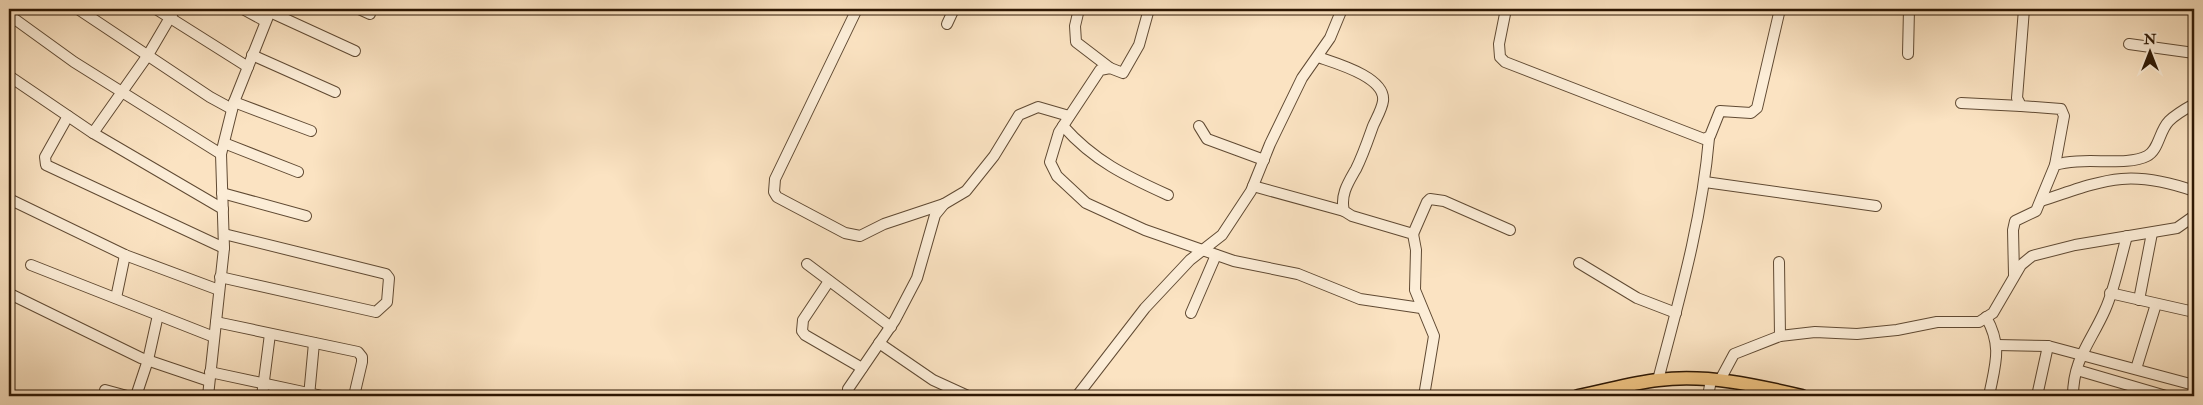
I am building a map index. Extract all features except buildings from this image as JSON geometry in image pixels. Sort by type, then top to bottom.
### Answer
[{"type":"main road","points":[[1578,396],[1658,380],[1716,380],[1802,396]]},
{"type":"street","points":[[78,9],[210,97],[311,131]]},
{"type":"street","points":[[156,9],[173,13],[248,67]]},
{"type":"street","points":[[243,9],[269,14],[355,51]]},
{"type":"street","points":[[359,9],[370,14]]},
{"type":"street","points":[[856,9],[775,179],[774,192],[777,197],[845,233],[860,236],[884,224],[944,204],[966,191],[994,156],[1019,115],[1038,107],[1069,116]]},
{"type":"street","points":[[947,24],[954,9]]},
{"type":"street","points":[[1079,9],[1074,26],[1076,42],[1110,68],[1123,72],[1139,46],[1149,9]]},
{"type":"street","points":[[1077,396],[1144,308],[1190,260],[1222,234],[1253,186],[1302,78],[1330,38],[1342,9]]},
{"type":"street","points":[[1506,9],[1499,44],[1500,56],[1505,62],[1704,138],[1709,138]]},
{"type":"street","points":[[1658,380],[1676,313],[1705,182],[1709,138],[1720,111],[1751,114],[1758,108],[1780,9]]},
{"type":"street","points":[[1908,54],[1909,9]]},
{"type":"street","points":[[2021,106],[2017,98],[2018,60],[2024,9]]},
{"type":"street","points":[[93,133],[123,93],[173,13]]},
{"type":"street","points":[[208,396],[224,248],[221,154],[233,106],[269,14]]},
{"type":"street","points":[[9,15],[74,62],[221,154]]},
{"type":"street","points":[[2129,44],[2194,54]]},
{"type":"street","points":[[252,55],[335,92]]},
{"type":"street","points":[[1318,56],[1375,82],[1382,94],[1383,101],[1358,165],[1345,189],[1341,202],[1344,211]]},
{"type":"street","points":[[1110,68],[1100,70],[1069,116],[1052,148],[1050,162],[1057,176],[1086,203],[1144,230],[1216,255],[1257,267],[1298,274],[1360,299],[1421,308]]},
{"type":"street","points":[[9,76],[93,133],[223,208]]},
{"type":"street","points":[[1961,103],[2061,109],[2064,116],[2055,165],[2050,172],[2041,201],[2036,211],[2015,221],[2013,230],[2014,276]]},
{"type":"street","points":[[2055,165],[2065,162],[2127,161],[2145,157],[2153,152],[2168,122],[2194,104]]},
{"type":"street","points":[[68,116],[45,157],[46,165],[224,248]]},
{"type":"street","points":[[1063,126],[1081,146],[1103,162],[1123,174],[1168,195]]},
{"type":"street","points":[[1199,126],[1207,138],[1264,160]]},
{"type":"street","points":[[224,143],[298,172]]},
{"type":"street","points":[[2041,201],[2100,181],[2122,177],[2168,182],[2194,191]]},
{"type":"street","points":[[1705,182],[1876,206]]},
{"type":"street","points":[[1253,186],[1344,211],[1352,216],[1413,234]]},
{"type":"street","points":[[222,194],[306,216]]},
{"type":"street","points":[[1424,396],[1434,336],[1430,320],[1421,308],[1416,290],[1416,250],[1413,234],[1426,202],[1434,199],[1444,201],[1510,230]]},
{"type":"street","points":[[9,200],[125,255],[219,290]]},
{"type":"street","points":[[848,396],[848,389],[891,327],[917,278],[935,215],[944,204]]},
{"type":"street","points":[[1708,396],[1716,380],[1734,354],[1780,336],[1815,332],[1857,334],[1898,330],[1937,322],[1979,322],[1993,313],[2014,276],[2032,256],[2127,236],[2177,228],[2194,216]]},
{"type":"street","points":[[2139,300],[2152,233]]},
{"type":"street","points":[[220,277],[376,312],[387,302],[390,283],[386,274],[224,234]]},
{"type":"street","points":[[2073,396],[2081,354],[2105,310],[2127,236]]},
{"type":"street","points":[[116,298],[125,255]]},
{"type":"street","points":[[1191,313],[1216,255]]},
{"type":"street","points":[[1779,262],[1780,336]]},
{"type":"street","points":[[1579,263],[1637,298],[1676,313]]},
{"type":"street","points":[[807,264],[891,327]]},
{"type":"street","points":[[31,265],[214,337]]},
{"type":"street","points":[[829,282],[803,320],[802,331],[805,335],[862,368]]},
{"type":"street","points":[[2110,293],[2194,312]]},
{"type":"street","points":[[10,294],[148,360],[210,376],[264,384],[322,396]]},
{"type":"street","points":[[2136,368],[2156,304]]},
{"type":"street","points":[[136,396],[148,360],[158,315]]},
{"type":"street","points":[[1986,317],[1994,330],[1997,345],[1989,396]]},
{"type":"street","points":[[216,322],[360,354],[362,362],[354,396]]},
{"type":"street","points":[[262,396],[270,334]]},
{"type":"street","points":[[310,395],[314,343]]},
{"type":"street","points":[[879,343],[932,380],[968,396]]},
{"type":"street","points":[[1997,345],[2048,346],[2194,385]]},
{"type":"street","points":[[2037,396],[2048,346]]},
{"type":"street","points":[[2077,370],[2166,396]]},
{"type":"street","points":[[105,390],[127,396]]}]
